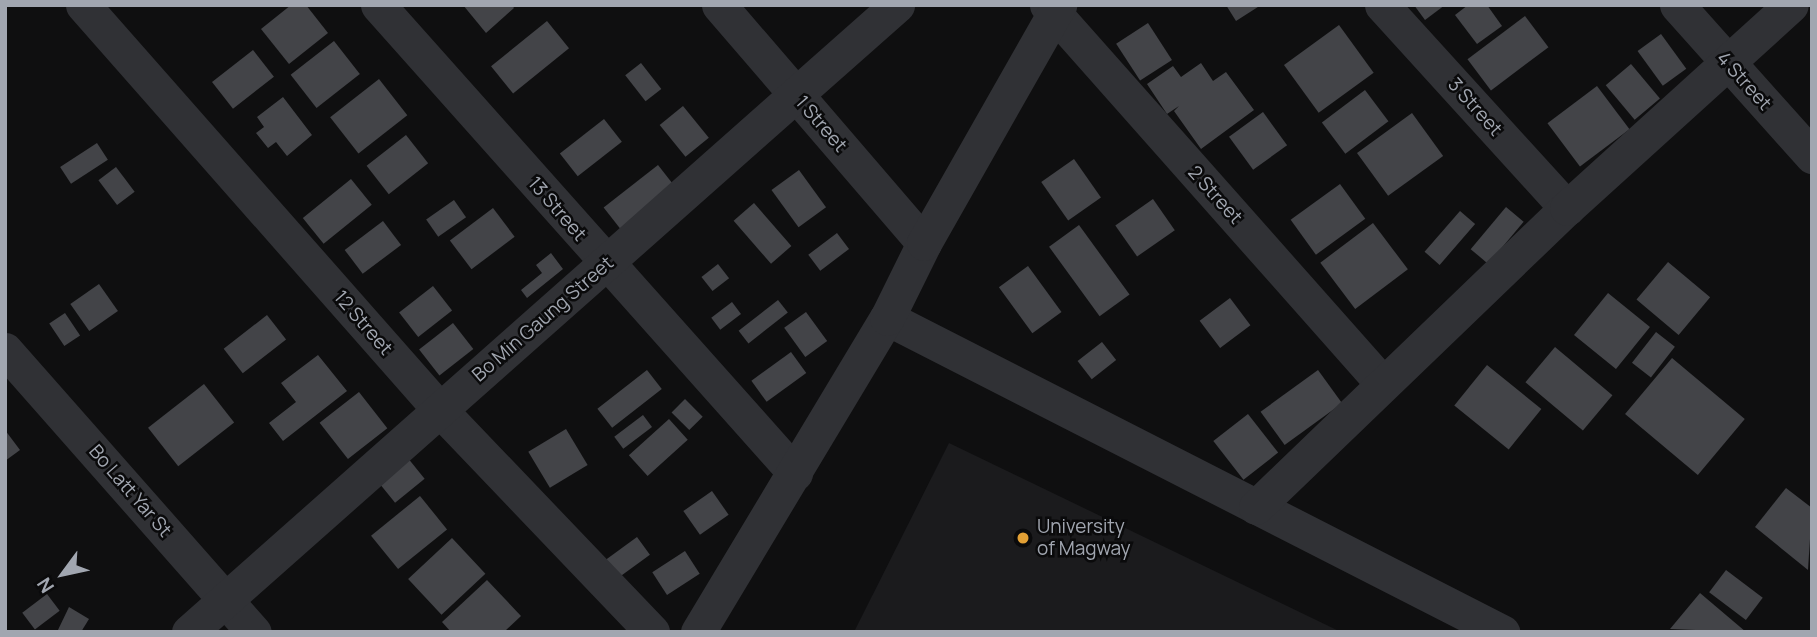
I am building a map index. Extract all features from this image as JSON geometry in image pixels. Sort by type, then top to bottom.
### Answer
[{"type":"street","name":"12 Street","points":[[83,5],[440,410],[652,632]]},
{"type":"street","name":"13 Street","points":[[379,5],[605,264],[795,473]]},
{"type":"street","name":"1 Street","points":[[719,5],[924,243]]},
{"type":"street","name":"Bo Min Gaung Street","points":[[189,632],[897,5]]},
{"type":"street","name":"3 Street","points":[[1382,5],[1567,208]]},
{"type":"street","name":"4 Street","points":[[1677,5],[1812,156]]},
{"type":"street","points":[[1256,507],[1567,208],[1791,5]]},
{"type":"street","points":[[698,632],[887,318],[924,243],[1053,8]]},
{"type":"street","name":"2 Street","points":[[1053,8],[1383,384]]},
{"type":"street","points":[[887,318],[1502,632]]},
{"type":"street","name":"Bo Latt Yar St","points":[[5,350],[254,632]]},
{"type":"shaded area","name":"University of Magway","points":[[949,443],[1341,632],[854,632]]},
{"type":"building","points":[[291,5],[306,5],[328,33],[289,64],[261,29]]},
{"type":"building","points":[[463,5],[512,5],[514,8],[486,33]]},
{"type":"building","points":[[1226,5],[1261,5],[1236,21]]},
{"type":"building","points":[[1414,5],[1445,5],[1425,20]]},
{"type":"building","points":[[1468,5],[1487,5],[1502,26],[1477,44],[1455,15]]},
{"type":"building","points":[[1525,16],[1548,47],[1491,90],[1467,59]]},
{"type":"building","points":[[547,21],[569,48],[513,94],[491,66]]},
{"type":"building","points":[[1148,23],[1172,60],[1140,81],[1116,44]]},
{"type":"building","points":[[1339,25],[1374,73],[1319,113],[1284,65]]},
{"type":"building","points":[[1661,34],[1686,69],[1663,86],[1638,51]]},
{"type":"building","points":[[334,41],[360,74],[317,108],[291,75]]},
{"type":"building","points":[[253,50],[274,77],[233,109],[212,82]]},
{"type":"building","points":[[641,63],[661,89],[646,101],[625,75]]},
{"type":"building","points":[[1201,63],[1213,81],[1226,72],[1254,110],[1201,149],[1174,111],[1179,106],[1167,114],[1147,84],[1173,66],[1181,77]]},
{"type":"building","points":[[1631,64],[1660,98],[1635,120],[1606,85]]},
{"type":"building","points":[[379,79],[407,115],[358,153],[330,117]]},
{"type":"building","points":[[1597,86],[1629,129],[1580,166],[1547,123]]},
{"type":"building","points":[[1365,90],[1388,121],[1345,154],[1322,122]]},
{"type":"building","points":[[283,97],[312,135],[287,156],[276,142],[268,148],[256,133],[264,127],[257,117]]},
{"type":"building","points":[[683,106],[709,138],[685,157],[660,125]]},
{"type":"building","points":[[1263,112],[1287,145],[1253,170],[1229,137]]},
{"type":"building","points":[[1412,113],[1443,156],[1388,196],[1357,153]]},
{"type":"building","points":[[604,119],[622,142],[578,176],[560,153]]},
{"type":"building","points":[[406,135],[428,163],[389,194],[367,166]]},
{"type":"building","points":[[97,143],[108,160],[71,184],[60,167]]},
{"type":"building","points":[[1074,159],[1101,198],[1068,220],[1041,182]]},
{"type":"building","points":[[658,165],[675,187],[621,230],[604,207]]},
{"type":"building","points":[[116,167],[135,192],[117,205],[98,180]]},
{"type":"building","points":[[799,170],[826,207],[799,227],[771,190]]},
{"type":"building","points":[[351,179],[372,205],[324,244],[303,218]]},
{"type":"building","points":[[1340,184],[1365,219],[1316,255],[1291,220]]},
{"type":"building","points":[[1153,199],[1175,230],[1137,257],[1115,225]]},
{"type":"building","points":[[454,200],[466,217],[438,237],[426,220]]},
{"type":"building","points":[[754,203],[791,246],[771,264],[734,221]]},
{"type":"building","points":[[1506,207],[1524,222],[1488,264],[1471,249]]},
{"type":"building","points":[[493,208],[515,237],[472,269],[450,240]]},
{"type":"building","points":[[1460,211],[1475,224],[1440,265],[1425,252]]},
{"type":"building","points":[[383,221],[401,245],[363,274],[345,250]]},
{"type":"building","points":[[1373,223],[1408,269],[1355,309],[1320,263]]},
{"type":"building","points":[[1079,225],[1130,295],[1100,316],[1049,247]]},
{"type":"building","points":[[837,233],[849,249],[820,271],[808,255]]},
{"type":"building","points":[[551,253],[563,269],[527,298],[521,290],[542,273],[536,265]]},
{"type":"building","points":[[1668,262],[1710,297],[1679,335],[1637,300]]},
{"type":"building","points":[[718,264],[729,278],[713,291],[701,277]]},
{"type":"building","points":[[1028,266],[1062,312],[1032,333],[999,287]]},
{"type":"building","points":[[99,284],[118,311],[89,331],[70,304]]},
{"type":"building","points":[[433,286],[452,310],[418,337],[399,312]]},
{"type":"building","points":[[1608,293],[1650,327],[1616,369],[1574,335]]},
{"type":"building","points":[[1230,298],[1250,325],[1220,348],[1200,321]]},
{"type":"building","points":[[778,300],[788,313],[748,343],[739,331]]},
{"type":"building","points":[[732,302],[741,314],[720,330],[711,318]]},
{"type":"building","points":[[806,312],[827,341],[805,357],[784,328]]},
{"type":"building","points":[[65,313],[80,335],[64,346],[49,324]]},
{"type":"building","points":[[267,315],[286,339],[243,373],[224,349]]},
{"type":"building","points":[[453,323],[473,349],[439,375],[419,349]]},
{"type":"building","points":[[1656,332],[1675,347],[1651,378],[1632,363]]},
{"type":"building","points":[[1102,342],[1116,360],[1092,379],[1078,361]]},
{"type":"building","points":[[1555,347],[1612,395],[1583,430],[1525,382]]},
{"type":"building","points":[[791,352],[806,373],[767,402],[751,381]]},
{"type":"building","points":[[318,355],[347,391],[283,441],[269,423],[296,402],[281,383]]},
{"type":"building","points":[[1672,358],[1745,419],[1698,475],[1625,414]]},
{"type":"building","points":[[1487,365],[1541,409],[1509,449],[1454,405]]},
{"type":"building","points":[[647,370],[662,389],[612,428],[597,409]]},
{"type":"building","points":[[1318,370],[1342,403],[1285,445],[1261,412]]},
{"type":"building","points":[[204,384],[234,423],[178,466],[148,428]]},
{"type":"building","points":[[359,392],[387,428],[348,459],[320,423]]},
{"type":"building","points":[[685,399],[703,417],[689,430],[672,412]]},
{"type":"building","points":[[1248,414],[1278,453],[1243,480],[1213,441]]},
{"type":"building","points":[[643,415],[652,427],[623,449],[614,437]]},
{"type":"building","points":[[669,419],[688,440],[648,476],[629,455]]},
{"type":"building","points":[[566,429],[588,465],[550,488],[528,452]]},
{"type":"building","points":[[5,430],[20,450],[5,461]]},
{"type":"building","points":[[407,457],[425,479],[395,503],[377,481]]},
{"type":"building","points":[[1786,488],[1812,508],[1808,570],[1755,527]]},
{"type":"building","points":[[712,491],[729,515],[700,535],[683,511]]},
{"type":"building","points":[[420,496],[447,529],[398,569],[371,536]]},
{"type":"building","points":[[637,537],[650,555],[618,578],[605,560]]},
{"type":"building","points":[[452,538],[485,574],[442,615],[408,579]]},
{"type":"building","points":[[685,551],[700,574],[667,595],[652,572]]},
{"type":"building","points":[[1726,570],[1763,598],[1746,620],[1709,592]]},
{"type":"building","points":[[487,580],[521,616],[504,632],[451,632],[442,622]]},
{"type":"building","points":[[1700,593],[1746,632],[1670,629]]},
{"type":"building","points":[[47,594],[60,611],[35,629],[22,613]]},
{"type":"building","points":[[69,607],[89,619],[81,632],[57,632]]},
{"type":"place","name":"University of Magway","points":[[1023,538]]}]
